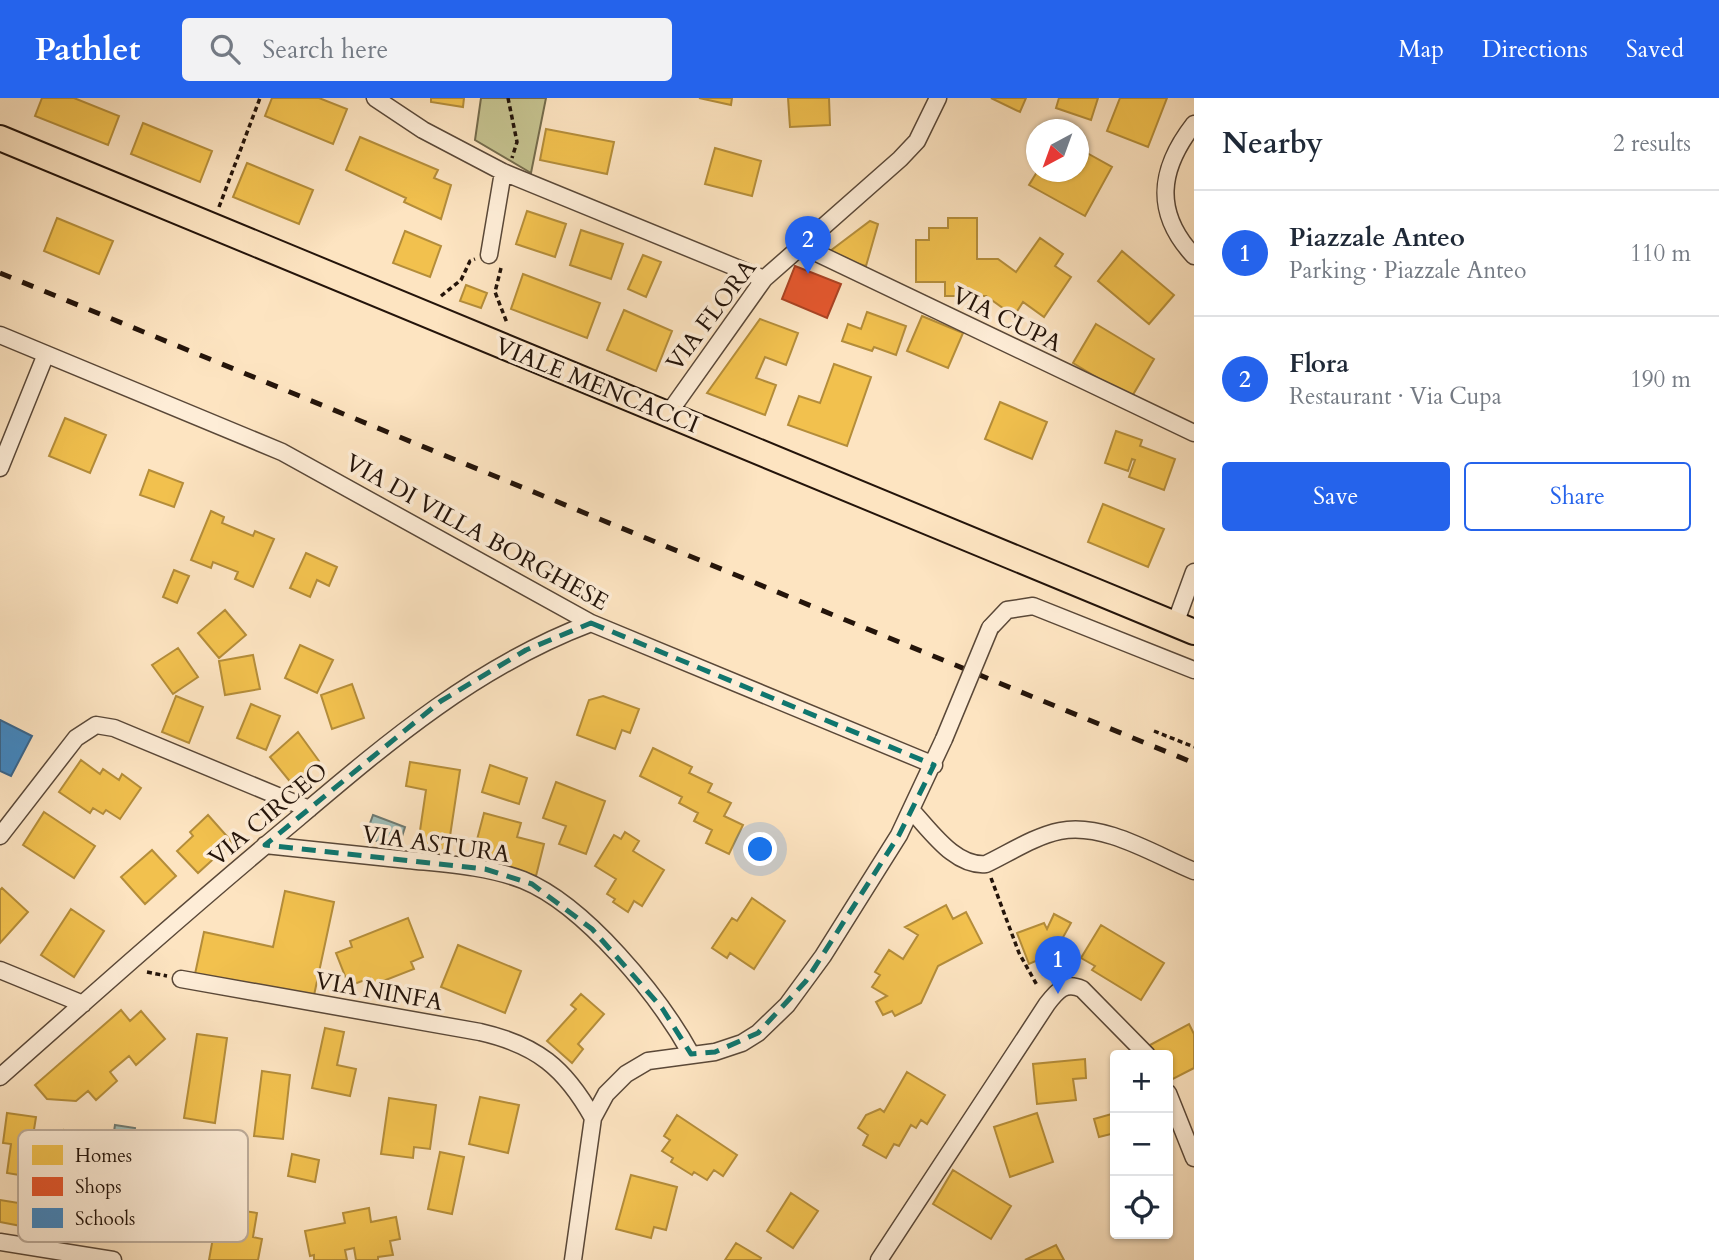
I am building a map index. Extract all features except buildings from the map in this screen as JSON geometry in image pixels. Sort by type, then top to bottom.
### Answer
[{"type":"main road","name":"VIALE MENCACCI","points":[[0,138],[1185,628]]},
{"type":"street","points":[[375,98],[432,135],[503,172],[764,279]]},
{"type":"street","name":"VIA FLORA","points":[[668,414],[764,279],[900,159],[917,141],[939,98]]},
{"type":"street","points":[[1194,124],[1171,159],[1164,191],[1173,226],[1194,256]]},
{"type":"street","points":[[489,255],[503,172]]},
{"type":"street","name":"VIA CUPA","points":[[800,245],[1194,433]]},
{"type":"street","name":"VIA DI VILLA BORGHESE","points":[[0,335],[282,452],[591,623],[934,765]]},
{"type":"street","points":[[0,468],[46,354]]},
{"type":"street","points":[[1185,628],[1194,572]]},
{"type":"street","points":[[573,1260],[593,1118],[611,1087],[637,1066],[660,1058],[726,1049],[742,1043],[758,1033],[787,1005],[823,957],[912,811],[934,765],[990,628],[1007,610],[1033,606],[1194,670]]},
{"type":"street","name":"VIA CIRCEO","points":[[0,1077],[265,845],[402,731],[466,685],[526,650],[591,623]]},
{"type":"street","points":[[0,836],[72,743],[91,727],[114,728],[309,808]]},
{"type":"street","points":[[912,811],[957,856],[973,864],[986,864],[1048,835],[1078,829],[1116,838],[1194,872]]},
{"type":"street","name":"VIA ASTURA","points":[[265,845],[475,867],[532,884],[559,900],[592,929],[662,1007],[691,1054]]},
{"type":"street","points":[[0,971],[83,1004]]},
{"type":"street","name":"VIA NINFA","points":[[181,979],[480,1032],[515,1042],[543,1056],[561,1071],[593,1118]]},
{"type":"street","points":[[879,1260],[1047,1004],[1066,986],[1082,989],[1142,1050]]},
{"type":"street","points":[[1173,1106],[1194,1158]]},
{"type":"street","points":[[0,1242],[113,1260]]},
{"type":"path","points":[[212,225],[260,98]]},
{"type":"path","points":[[503,172],[517,142],[508,98]]},
{"type":"path","points":[[426,314],[461,280],[470,261],[489,255],[501,268],[495,292],[508,326],[508,348]]},
{"type":"path","points":[[1154,731],[1194,747]]},
{"type":"path","points":[[986,864],[1019,953],[1047,1004]]},
{"type":"path","points":[[124,968],[181,979]]},
{"type":"highlighted area","points":[[591,623],[934,765],[899,835],[806,981],[758,1033],[715,1052],[691,1054],[662,1008],[592,929],[532,884],[485,869],[265,845],[441,701],[526,650]]},
{"type":"shaded area","points":[[481,98],[546,98],[531,173],[475,140]]},
{"type":"water","points":[[373,815],[405,827],[398,849],[365,837]]},
{"type":"water","points":[[115,1125],[135,1128],[135,1130],[114,1130]]},
{"type":"railway","points":[[0,273],[1194,763]]},
{"type":"place","name":"Flora","points":[[808,274]]},
{"type":"place","name":"Piazzale Anteo","points":[[1058,994]]}]
